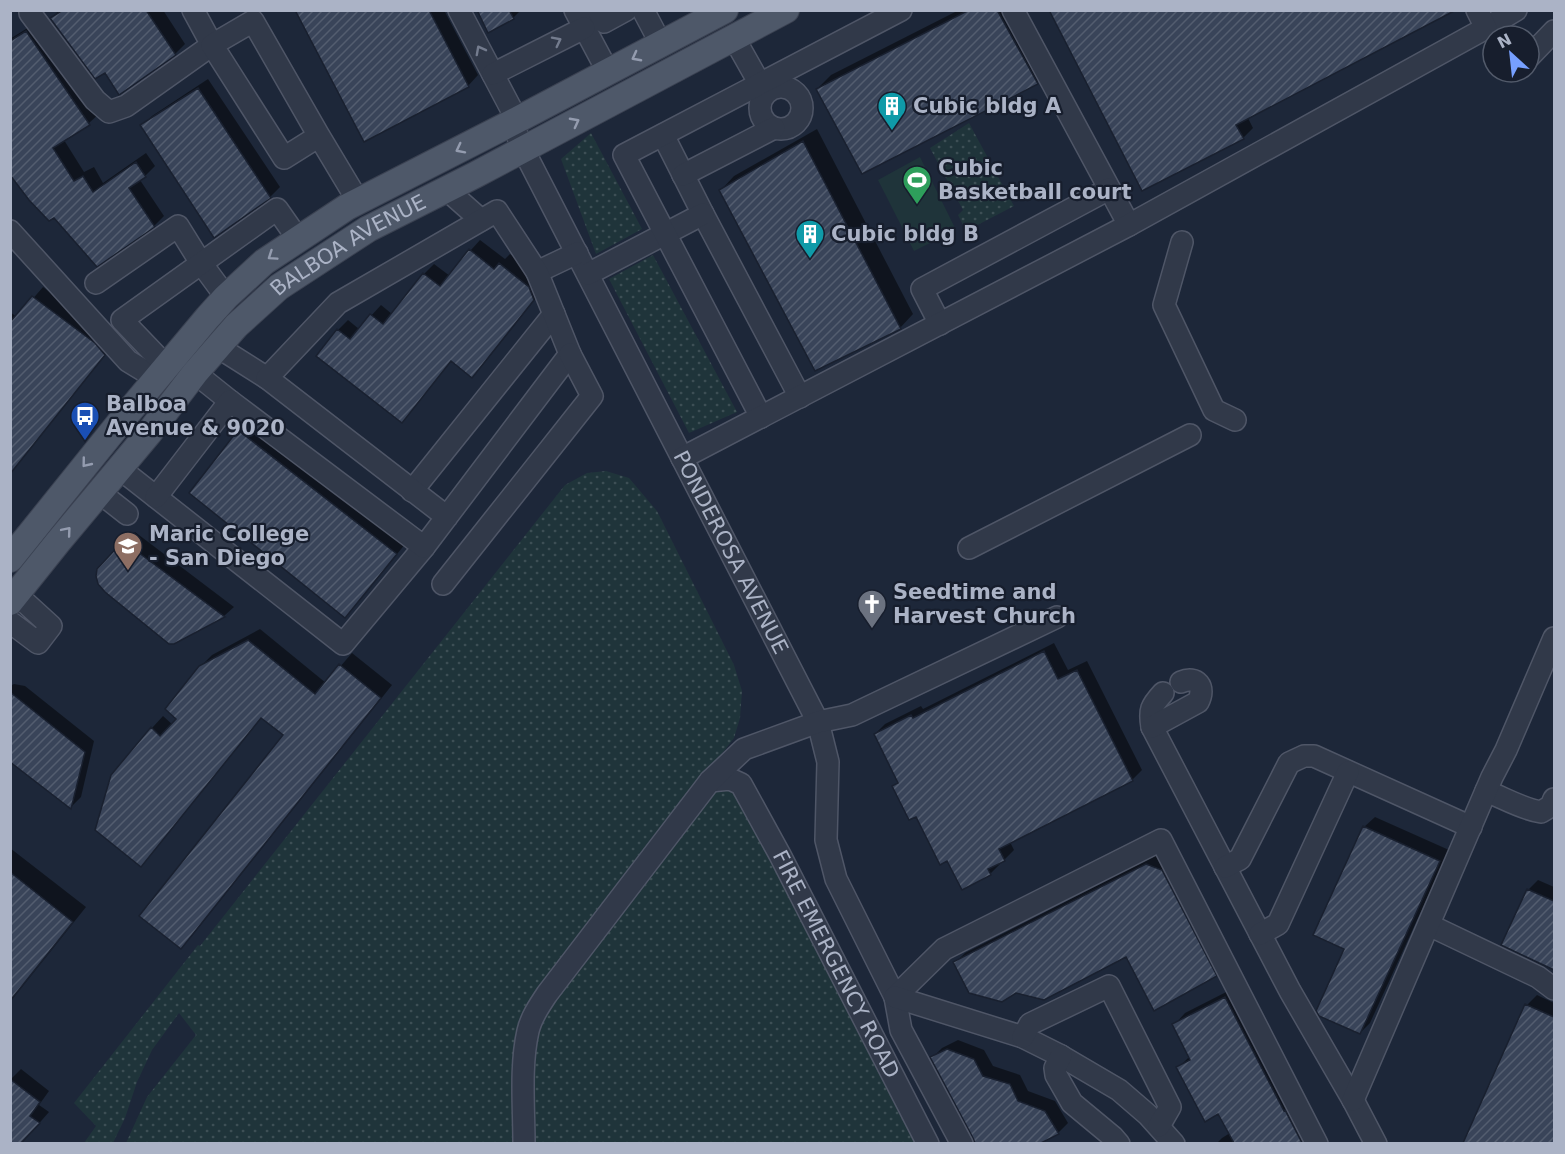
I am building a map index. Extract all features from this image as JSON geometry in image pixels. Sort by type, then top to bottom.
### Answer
[{"type":"main road","name":"BALBOA AVENUE","points":[[15,570],[161,373],[226,297],[264,262],[347,207],[514,122],[725,10]]},
{"type":"main road","name":"BALBOA AVENUE","points":[[15,570],[99,492],[236,326],[279,286],[368,229],[786,10]]},
{"type":"street","points":[[193,10],[212,45],[284,158],[319,136]]},
{"type":"street","name":"PONDEROSA AVENUE","points":[[459,10],[493,74],[523,149],[818,722],[828,762],[826,840],[836,879],[895,997],[901,1030],[962,1143]]},
{"type":"street","points":[[598,10],[604,22],[626,10]]},
{"type":"street","points":[[643,10],[661,44]]},
{"type":"street","points":[[761,417],[624,155],[764,88],[901,10]]},
{"type":"street","points":[[1013,10],[1129,225]]},
{"type":"street","points":[[682,458],[1129,225],[1481,19],[1516,10]]},
{"type":"street","points":[[30,13],[95,100],[109,112],[126,106],[250,16],[358,201]]},
{"type":"street","points":[[493,74],[580,19],[608,72]]},
{"type":"street","points":[[1541,45],[1554,31]]},
{"type":"street","points":[[734,38],[764,88],[759,108],[764,122],[774,128],[784,130],[796,123],[800,118],[802,104],[795,93],[783,87],[764,88]]},
{"type":"street","points":[[683,175],[774,128]]},
{"type":"street","points":[[663,135],[800,397]]},
{"type":"street","points":[[446,189],[481,220]]},
{"type":"street","points":[[940,324],[922,289],[1109,189]]},
{"type":"street","points":[[161,373],[122,320],[277,209],[298,239]]},
{"type":"street","points":[[267,378],[339,303],[496,211],[537,272],[570,354],[592,396],[443,584]]},
{"type":"street","points":[[588,274],[703,214]]},
{"type":"street","points":[[96,283],[178,225],[201,263],[226,297]]},
{"type":"street","points":[[10,231],[128,361],[161,373]]},
{"type":"street","points":[[1182,242],[1164,305],[1214,410],[1235,420]]},
{"type":"street","points":[[537,272],[577,253]]},
{"type":"street","points":[[412,491],[554,314]]},
{"type":"street","points":[[218,347],[267,378],[447,517]]},
{"type":"street","points":[[119,468],[343,644],[424,547],[570,354]]},
{"type":"street","points":[[195,373],[424,547]]},
{"type":"street","points":[[156,497],[230,401]]},
{"type":"street","points":[[969,548],[1190,435]]},
{"type":"street","points":[[99,492],[127,514]]},
{"type":"street","points":[[10,622],[38,643],[51,626],[15,570]]},
{"type":"street","points":[[524,1143],[524,1061],[528,1030],[535,1013],[547,994],[710,781],[744,749],[818,722],[852,715],[1057,617]]},
{"type":"street","points":[[1353,1100],[1554,638]]},
{"type":"street","points":[[1152,727],[1198,702],[1201,696],[1198,683],[1188,680],[1172,688],[1153,703],[1149,713],[1152,727],[1290,991],[1376,1143]]},
{"type":"street","points":[[710,781],[730,779],[741,784],[740,761],[744,749]]},
{"type":"street","points":[[1225,867],[1240,859],[1288,763],[1304,756],[1314,756],[1471,827]]},
{"type":"street","points":[[1260,934],[1278,924],[1348,772]]},
{"type":"street","name":"FIRE EMERGENCY ROAD","points":[[741,784],[928,1143]]},
{"type":"street","points":[[1486,791],[1529,810],[1542,812],[1551,806],[1554,799]]},
{"type":"street","points":[[1174,1143],[1148,1114],[1119,1090],[1061,1056],[1023,1037],[895,997],[944,950],[1161,840],[1317,1143]]},
{"type":"street","points":[[1429,925],[1538,977],[1554,989]]},
{"type":"street","points":[[1023,1037],[1030,1024],[1109,986],[1170,1107],[1159,1126]]},
{"type":"street","points":[[1061,1056],[1056,1075],[1072,1103],[1119,1143]]},
{"type":"green space","points":[[969,123],[1014,206],[966,231],[958,215],[963,210],[930,148]]},
{"type":"green space","points":[[591,133],[642,229],[596,254],[561,159]]},
{"type":"green space","name":"Cubic Basketball court","points":[[920,157],[956,230],[914,251],[878,180]]},
{"type":"green space","points":[[653,255],[737,412],[689,433],[609,279]]},
{"type":"green space","points":[[606,471],[629,478],[657,511],[734,665],[742,691],[740,718],[734,738],[584,932],[548,983],[514,1143],[126,1143],[147,1097],[196,1035],[179,1013],[152,1050],[113,1143],[84,1143],[96,1126],[74,1103],[565,485],[587,473]]},
{"type":"green space","points":[[724,785],[741,792],[923,1143],[532,1143],[528,1053],[540,1018],[713,790]]},
{"type":"building","points":[[63,10],[146,10],[176,55],[119,95],[105,73],[95,79],[50,18]]},
{"type":"building","points":[[295,10],[429,10],[469,87],[364,142]]},
{"type":"building","points":[[477,10],[509,10],[514,19],[488,33]]},
{"type":"building","name":"Cubic bldg A","points":[[969,10],[997,10],[1038,84],[862,174],[816,89]]},
{"type":"building","points":[[1049,10],[1456,10],[1236,125],[1244,139],[1142,191]]},
{"type":"building","points":[[26,31],[90,125],[53,148],[74,181],[83,176],[93,192],[136,162],[146,177],[129,188],[155,227],[97,267],[54,218],[49,221],[29,200],[10,175],[10,41]]},
{"type":"building","points":[[198,88],[271,198],[214,238],[140,125]]},
{"type":"building","name":"Cubic bldg B","points":[[803,141],[901,329],[815,371],[719,190]]},
{"type":"building","points":[[469,249],[494,269],[499,263],[529,287],[534,300],[472,378],[451,361],[402,423],[316,356],[337,329],[350,339],[370,314],[383,324],[423,273],[440,286]]},
{"type":"building","points":[[32,296],[95,343],[105,355],[10,474],[10,322]]},
{"type":"building","points":[[238,430],[397,554],[345,618],[189,493]]},
{"type":"building","points":[[123,541],[225,617],[174,644],[169,644],[98,584],[97,569]]},
{"type":"building","points":[[248,640],[315,694],[339,664],[381,698],[181,949],[139,916],[283,735],[261,718],[141,867],[95,830],[111,775],[151,727],[160,736],[176,719],[165,709],[199,666]]},
{"type":"building","points":[[1044,651],[1058,679],[1077,670],[1133,781],[999,849],[1005,861],[988,869],[991,875],[962,890],[947,861],[940,865],[916,817],[909,820],[892,786],[898,783],[874,734],[911,715],[913,718]]},
{"type":"building","points":[[10,692],[85,752],[71,809],[10,762]]},
{"type":"building","points":[[1363,826],[1440,861],[1360,1034],[1319,1016],[1316,1011],[1344,949],[1313,935]]},
{"type":"building","points":[[1146,864],[1162,870],[1217,976],[1154,1011],[1126,957],[1044,1000],[1016,993],[1002,1002],[969,993],[953,962]]},
{"type":"building","points":[[10,872],[73,922],[10,1001]]},
{"type":"building","points":[[1527,889],[1554,901],[1554,970],[1501,945]]},
{"type":"building","points":[[1225,997],[1302,1143],[1234,1143],[1218,1114],[1205,1122],[1176,1067],[1190,1060],[1172,1024]]},
{"type":"building","points":[[1525,1004],[1554,1017],[1554,1143],[1463,1143]]},
{"type":"building","points":[[947,1049],[974,1059],[983,1076],[1010,1084],[1018,1101],[1045,1111],[1059,1134],[1041,1143],[975,1143],[930,1057]]},
{"type":"building","points":[[10,1079],[40,1102],[30,1116],[40,1123],[21,1143],[10,1143]]},
{"type":"place","name":"Cubic bldg A","points":[[892,132]]},
{"type":"place","name":"Cubic Basketball court","points":[[917,206]]},
{"type":"place","name":"Cubic bldg B","points":[[810,260]]},
{"type":"place","name":"Balboa Avenue & 9020","points":[[85,442]]},
{"type":"place","name":"Maric College - San Diego","points":[[128,572]]},
{"type":"place","name":"Seedtime and Harvest Church","points":[[872,630]]}]
